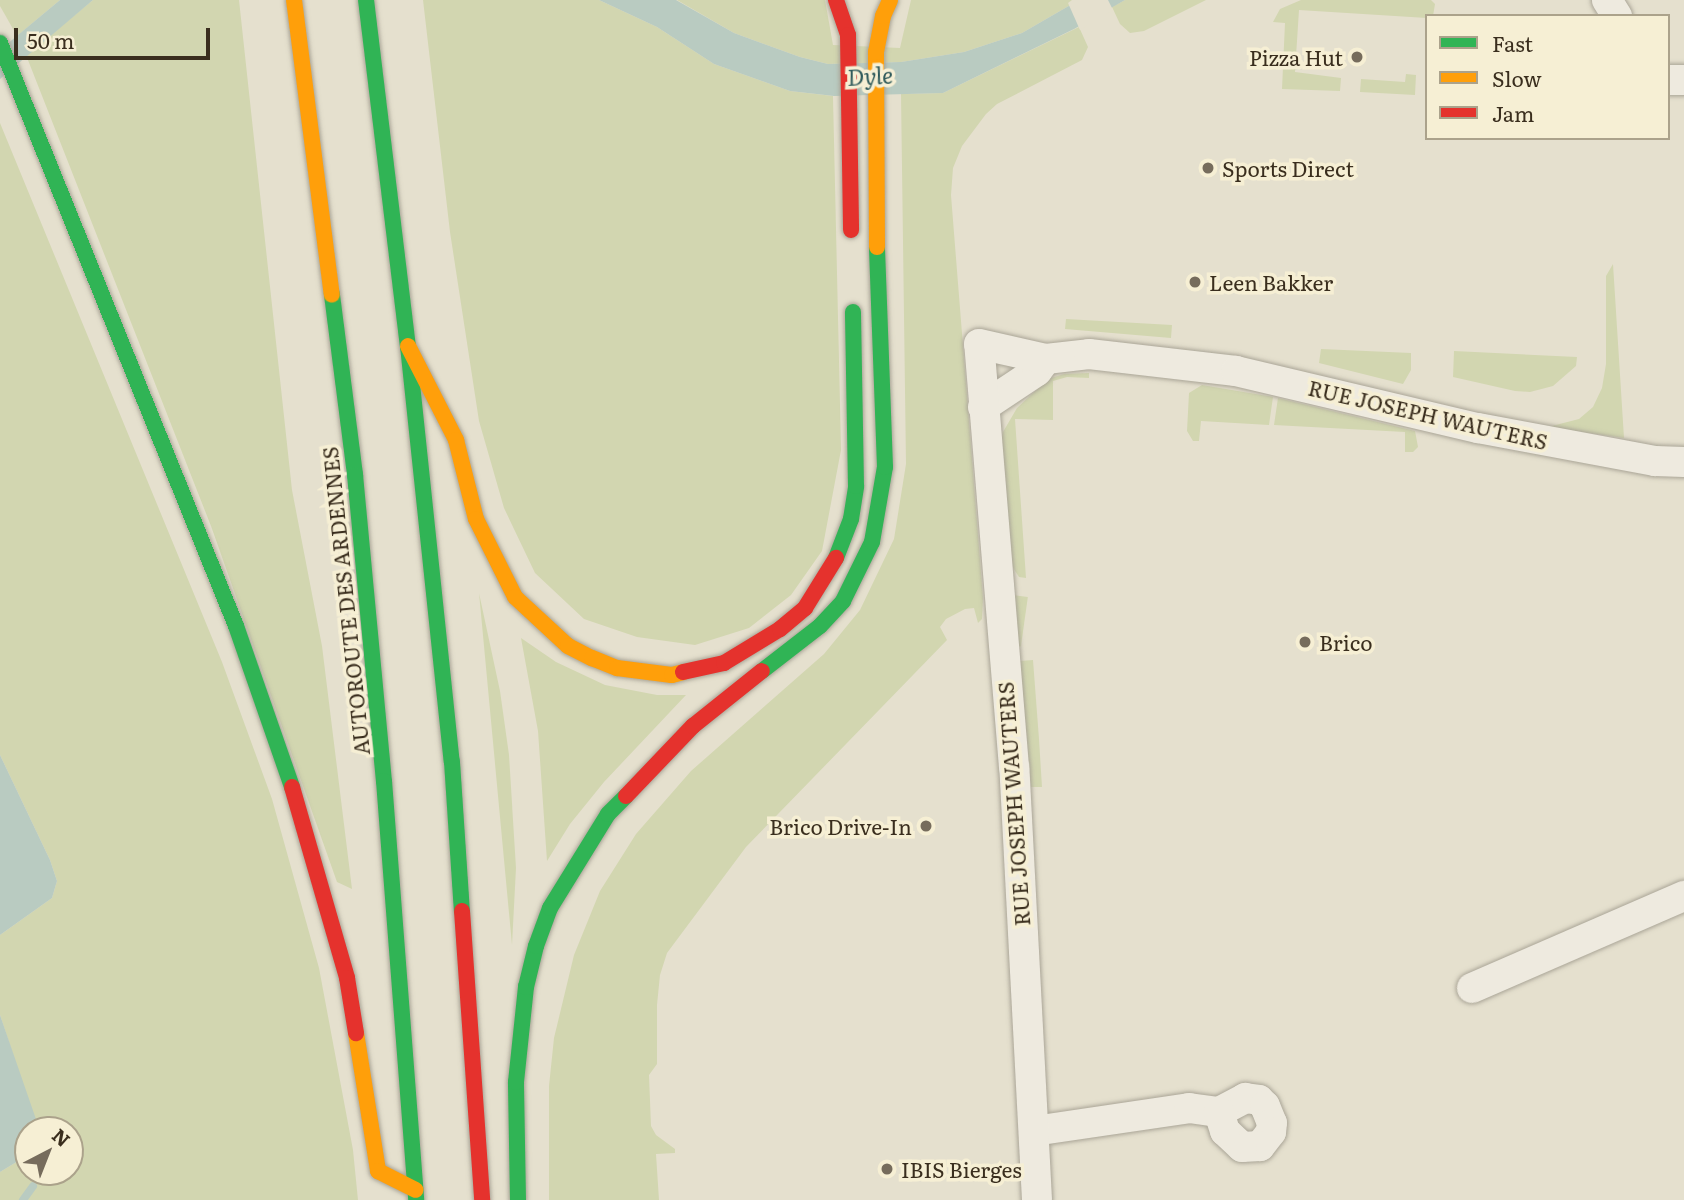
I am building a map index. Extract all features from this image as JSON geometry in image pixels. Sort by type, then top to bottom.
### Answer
[{"type":"highway","points":[[366,0],[408,346],[453,762],[482,1200]]},
{"type":"highway","points":[[836,0],[848,35],[851,240]]},
{"type":"highway","points":[[518,1200],[516,1082],[526,987],[550,908],[608,814],[693,726],[820,626],[843,601],[872,542],[885,467],[876,128],[879,37],[883,16],[890,0]]},
{"type":"highway","name":"AUTOROUTE DES ARDENNES","points":[[294,1],[355,475],[384,781],[416,1195]]},
{"type":"highway","points":[[0,43],[236,626],[294,794],[347,978],[378,1171],[416,1195]]},
{"type":"highway","points":[[408,346],[456,440],[476,519],[515,597],[543,626],[568,646],[592,658],[617,668],[672,675],[724,663],[780,629],[804,608],[823,583],[840,550],[851,519],[856,486],[853,296]]},
{"type":"street","name":"RUE JOSEPH WAUTERS","points":[[1037,1200],[1014,767],[979,344],[1046,359],[1089,354],[1236,371],[1478,428],[1656,461],[1684,462]]},
{"type":"street","points":[[983,407],[1037,371],[1046,359]]},
{"type":"street","points":[[1472,988],[1684,895]]},
{"type":"street","points":[[1034,1131],[1189,1108],[1219,1112]]},
{"type":"green space","points":[[0,0],[60,0],[17,36],[0,6]]},
{"type":"green space","points":[[93,0],[239,0],[292,490],[322,646],[352,889],[337,882],[211,526],[26,55]]},
{"type":"green space","points":[[423,0],[599,0],[657,27],[714,64],[790,91],[833,96],[841,450],[822,551],[791,595],[749,628],[695,645],[637,637],[584,619],[535,573],[504,508],[479,421],[450,232]]},
{"type":"green space","points":[[677,0],[825,0],[833,45],[900,48],[911,0],[1079,0],[1022,33],[964,52],[901,62],[828,64],[800,57],[734,33]]},
{"type":"green space","points":[[1125,0],[1206,0],[1144,31],[1130,33],[1120,24],[1112,7]]},
{"type":"green space","points":[[1301,0],[1431,0],[1435,4],[1433,14],[1425,14],[1425,18],[1299,10],[1295,72],[1341,78],[1340,91],[1282,89],[1285,23],[1273,22],[1280,9]]},
{"type":"green space","points":[[1079,27],[1088,47],[1082,60],[997,104],[962,146],[953,168],[951,195],[983,598],[982,619],[978,623],[974,608],[965,609],[946,619],[940,627],[947,640],[746,847],[667,953],[660,975],[657,1005],[657,1064],[649,1075],[651,1126],[656,1135],[675,1149],[675,1153],[656,1154],[659,1200],[549,1200],[549,1086],[554,1038],[574,955],[600,891],[636,834],[691,771],[824,654],[860,610],[894,539],[906,464],[901,94],[943,93]]},
{"type":"green space","points":[[1406,74],[1416,75],[1415,95],[1360,92],[1361,79],[1405,82]]},
{"type":"green space","points":[[0,123],[222,662],[272,799],[319,968],[353,1150],[358,1200],[0,1200],[0,1172],[14,1164],[14,1186],[84,1186],[84,1116],[33,1116],[0,1015],[0,935],[52,898],[57,881],[50,860],[0,755]]},
{"type":"green space","points":[[1613,264],[1624,438],[1548,427],[1579,419],[1593,407],[1602,388],[1606,364],[1606,276]]},
{"type":"green space","points":[[1066,319],[1172,325],[1171,338],[1065,329]]},
{"type":"green space","points":[[1321,349],[1411,353],[1411,370],[1403,384],[1319,363]]},
{"type":"green space","points":[[1454,351],[1577,357],[1576,366],[1553,386],[1530,392],[1453,377]]},
{"type":"green space","points":[[1089,373],[1089,378],[1067,377],[1053,381],[1053,420],[1015,419],[1026,578],[1019,577],[1010,563],[1000,449],[1003,432],[1017,408],[1048,379],[1064,374]]},
{"type":"green space","points":[[1202,385],[1273,397],[1269,425],[1201,421],[1199,441],[1193,441],[1187,431],[1189,393]]},
{"type":"green space","points":[[1278,398],[1415,431],[1418,447],[1413,452],[1405,452],[1405,432],[1274,425]]},
{"type":"green space","points":[[479,593],[500,691],[509,755],[516,868],[512,945]]},
{"type":"green space","points":[[1013,595],[1028,597],[1021,647],[1006,645]]},
{"type":"green space","points":[[521,638],[556,662],[605,685],[657,695],[686,695],[604,782],[570,824],[547,861],[538,731]]},
{"type":"green space","points":[[1033,660],[1042,787],[1031,787],[1020,661]]},
{"type":"water","points":[[60,0],[93,0],[0,79],[0,50]]},
{"type":"water","name":"Dyle","points":[[599,0],[676,0],[734,33],[800,57],[828,64],[901,62],[964,52],[1022,33],[1079,0],[1125,0],[1074,29],[943,93],[834,96],[790,91],[714,64],[657,27]]},
{"type":"water","points":[[0,755],[50,860],[57,881],[52,898],[0,935]]},
{"type":"water","points":[[0,1015],[35,1116],[14,1116],[14,1164],[0,1172]]},
{"type":"pier","points":[[1072,0],[1108,0],[1113,10],[1080,30],[1068,3]]},
{"type":"waterway","points":[[23,1200],[33,1186]]},
{"type":"traffic: fast","points":[[366,0],[408,346],[452,762],[462,911]]},
{"type":"traffic: fast","points":[[0,43],[236,626],[292,787]]},
{"type":"traffic: fast","points":[[762,671],[820,626],[843,601],[872,542],[885,467],[877,247]]},
{"type":"traffic: fast","points":[[332,295],[355,475],[384,781],[416,1200]]},
{"type":"traffic: fast","points":[[836,558],[851,519],[856,486],[853,312]]},
{"type":"traffic: fast","points":[[518,1200],[516,1082],[526,987],[536,946],[550,908],[608,814],[626,796]]},
{"type":"traffic: slow","points":[[294,0],[332,295]]},
{"type":"traffic: slow","points":[[877,247],[876,52],[883,16],[890,0]]},
{"type":"traffic: slow","points":[[408,346],[456,440],[476,519],[515,597],[568,646],[592,658],[617,668],[672,675],[683,672]]},
{"type":"traffic: slow","points":[[356,1033],[378,1171],[416,1190]]},
{"type":"traffic: jam","points":[[836,0],[848,35],[851,230]]},
{"type":"traffic: jam","points":[[683,672],[724,663],[780,629],[805,608],[836,558]]},
{"type":"traffic: jam","points":[[626,796],[693,726],[762,671]]},
{"type":"traffic: jam","points":[[292,787],[347,978],[356,1033]]},
{"type":"traffic: jam","points":[[462,911],[482,1200]]},
{"type":"place","name":"Pizza Hut","points":[[1357,57]]},
{"type":"place","name":"Sports Direct","points":[[1208,168]]},
{"type":"place","name":"Leen Bakker","points":[[1195,282]]},
{"type":"place","name":"Brico","points":[[1305,642]]},
{"type":"place","name":"Brico Drive-In","points":[[926,826]]},
{"type":"place","name":"IBIS Bierges","points":[[887,1169]]}]
